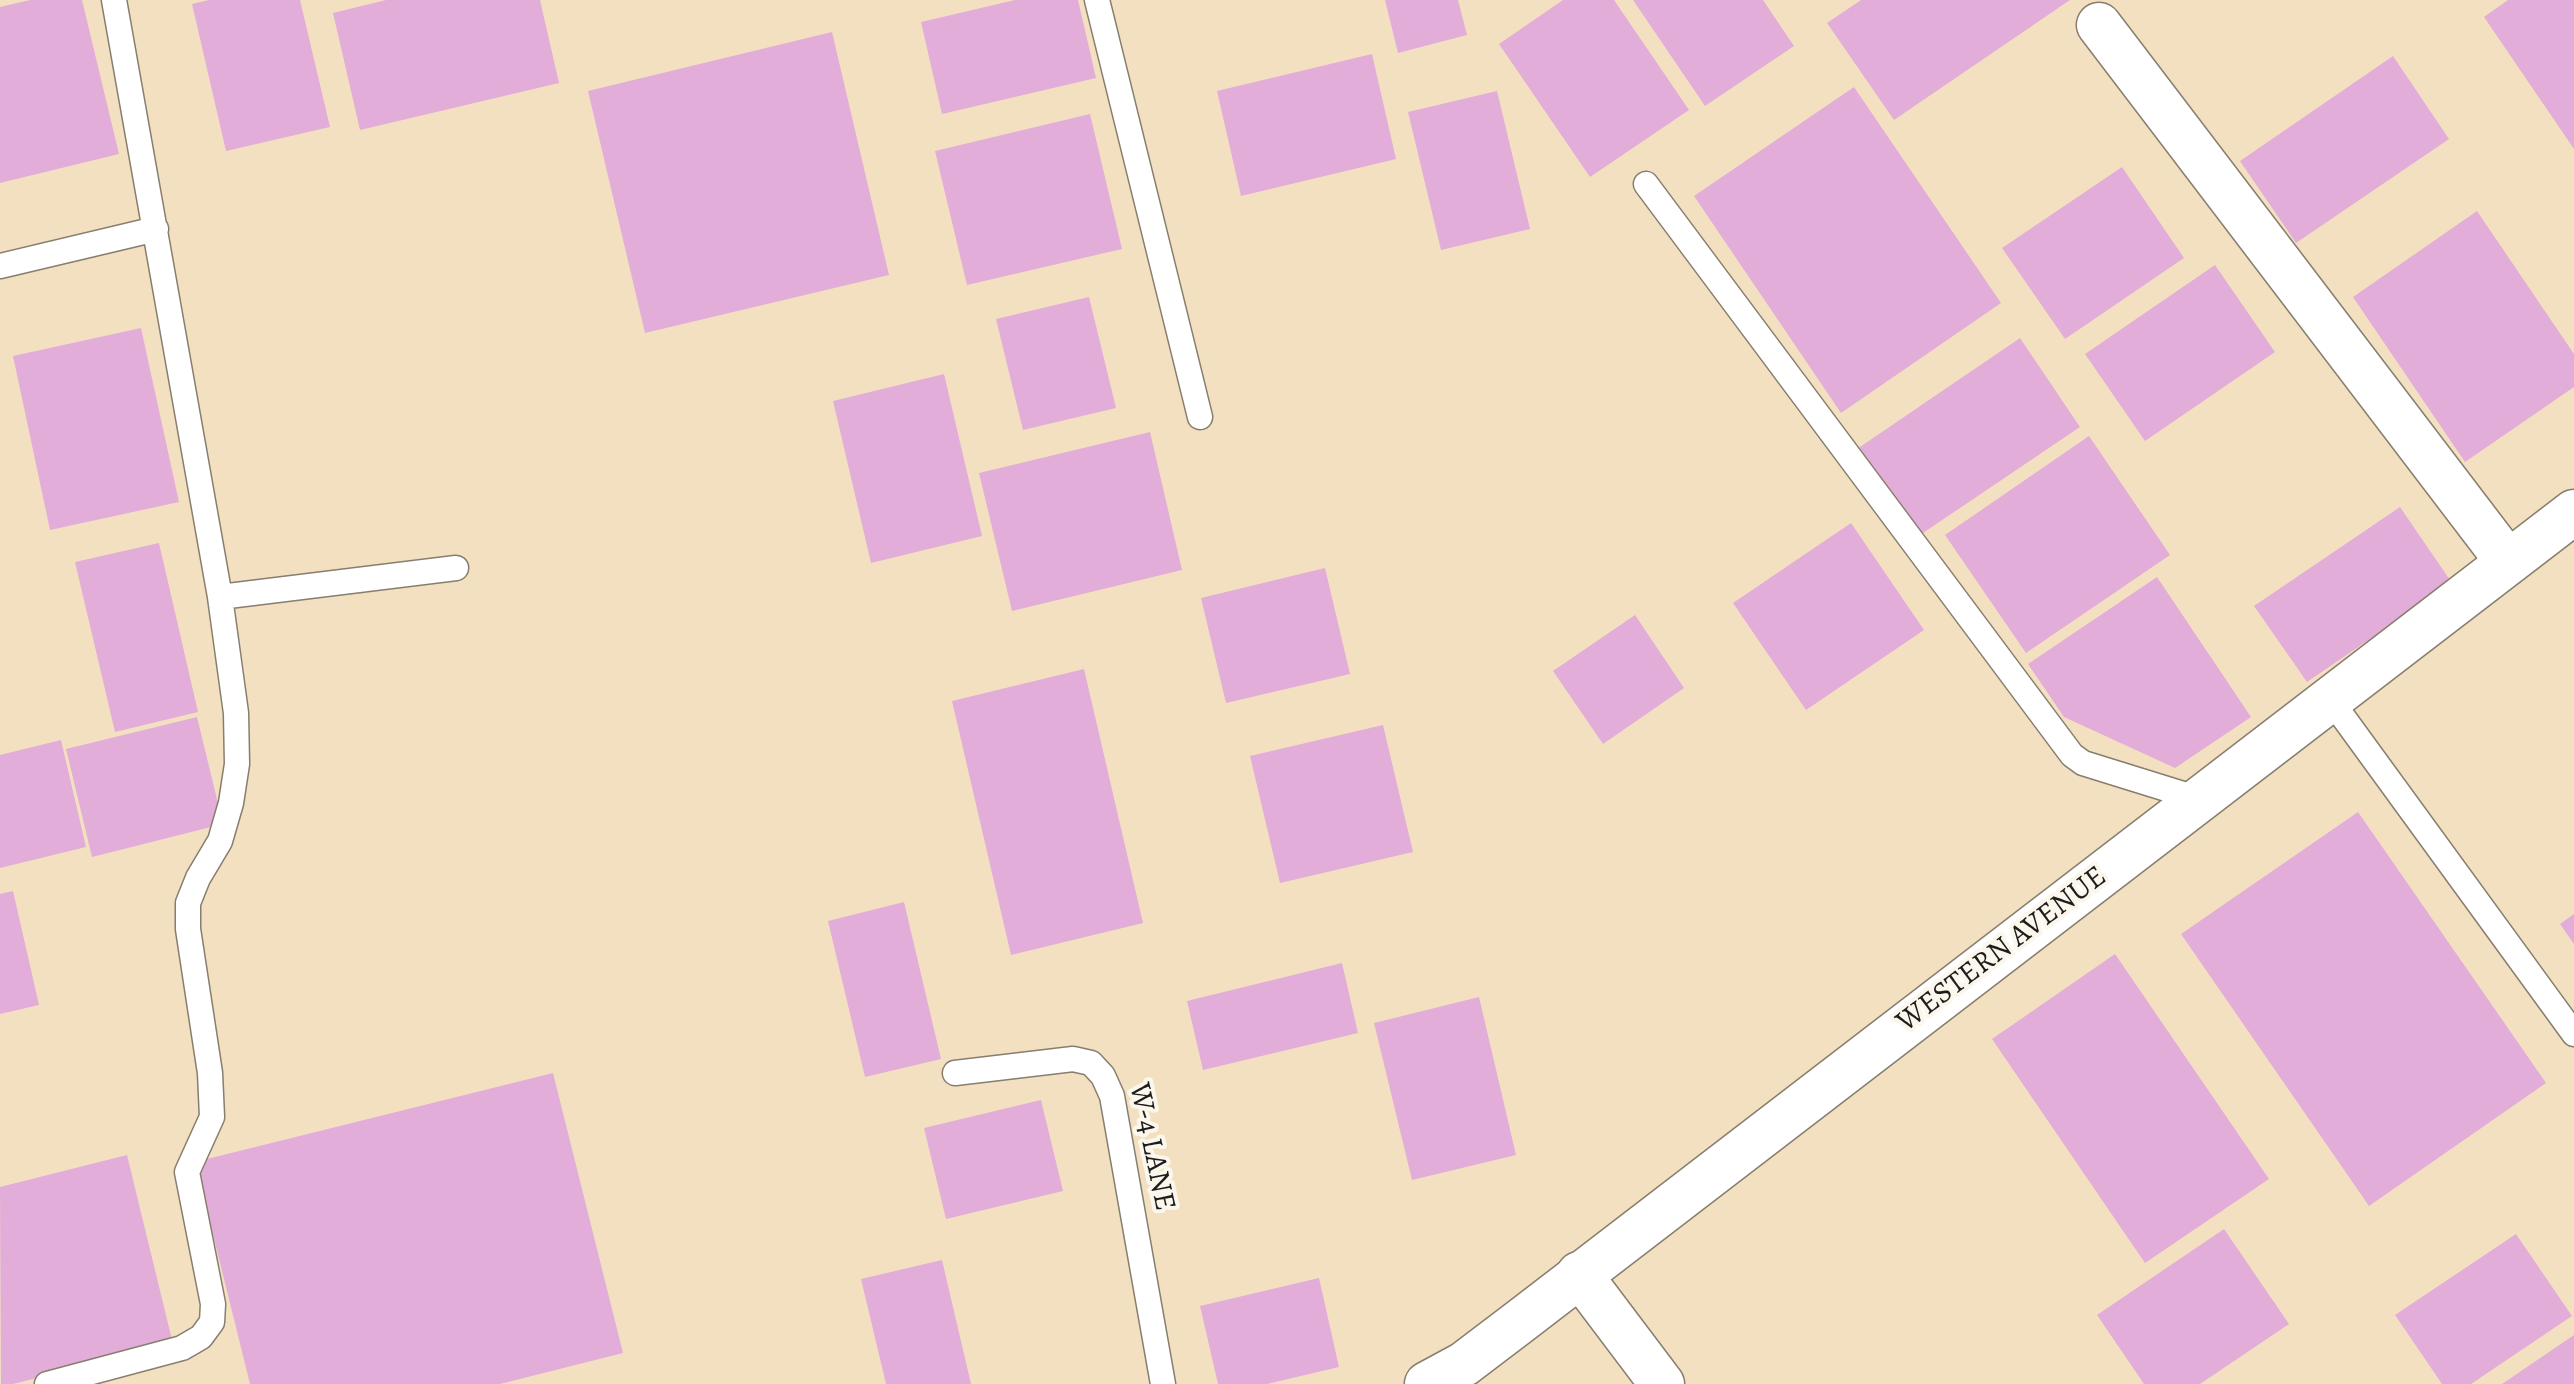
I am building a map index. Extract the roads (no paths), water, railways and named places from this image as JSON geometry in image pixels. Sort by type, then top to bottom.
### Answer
[{"type":"street","points":[[2099,25],[2508,562]]},
{"type":"street","name":"WESTERN AVENUE","points":[[1427,1384],[1464,1364],[2574,512]]},
{"type":"street","points":[[1579,1274],[1662,1384]]},
{"type":"lane","points":[[47,1384],[182,1348],[201,1337],[212,1322],[213,1304],[187,1172],[212,1117],[210,1073],[188,929],[188,903],[198,878],[220,841],[231,803],[237,764],[236,713],[220,597],[114,0]]},
{"type":"lane","points":[[1097,0],[1200,417]]},
{"type":"lane","points":[[1646,184],[2072,755],[2083,763],[2199,799]]},
{"type":"lane","points":[[0,266],[156,229]]},
{"type":"lane","points":[[220,597],[456,568]]},
{"type":"lane","points":[[2330,699],[2574,1034]]},
{"type":"lane","name":"W-4 LANE","points":[[955,1073],[1073,1059],[1091,1063],[1103,1076],[1112,1096],[1163,1384]]}]
